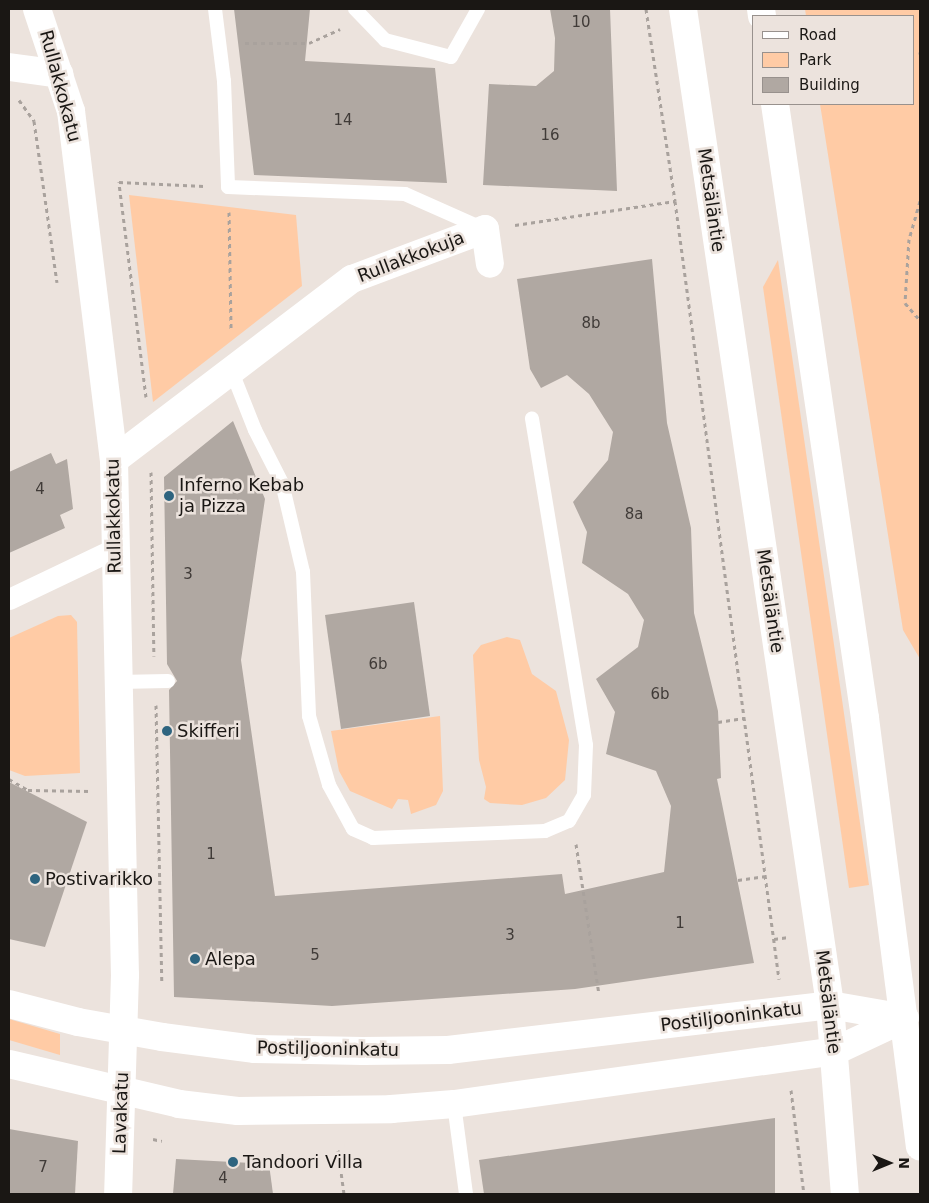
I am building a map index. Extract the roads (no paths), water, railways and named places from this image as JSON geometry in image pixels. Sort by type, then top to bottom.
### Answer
[{"type":"street","name":"Rullakkokatu","points":[[38,9],[71,111],[82,185],[114,460],[114,549],[124,1032]]},
{"type":"street","name":"Metsäläntie","points":[[683,9],[830,1006],[845,1194]]},
{"type":"street","points":[[9,67],[60,74]]},
{"type":"street","points":[[775,105],[905,1018],[920,1146]]},
{"type":"street","points":[[485,229],[490,264]]},
{"type":"street","name":"Rullakkokuja","points":[[114,460],[352,279],[485,229]]},
{"type":"street","points":[[9,599],[114,549]]},
{"type":"street","name":"Postiljooninkatu","points":[[9,1004],[124,1032],[255,1049],[448,1050],[830,1006],[905,1018]]},
{"type":"street","points":[[9,1064],[172,1103],[238,1111],[454,1104],[835,1052],[905,1018]]},
{"type":"street","name":"Lavakatu","points":[[118,1194],[124,1032]]},
{"type":"lane","points":[[215,9],[228,187],[405,194],[485,229]]},
{"type":"lane","points":[[359,14],[386,40],[451,57],[478,9]]},
{"type":"lane","points":[[232,372],[255,430],[282,483],[303,572],[309,716],[329,785],[353,829],[372,838],[466,836],[545,831],[569,821],[584,795],[586,744],[532,418]]},
{"type":"lane","points":[[118,682],[168,681]]},
{"type":"lane","points":[[454,1104],[466,1194]]},
{"type":"place","name":"Inferno Kebab ja Pizza","points":[[169,496]]},
{"type":"place","name":"Skifferi","points":[[167,731]]},
{"type":"place","name":"Postivarikko","points":[[35,879]]},
{"type":"place","name":"Alepa","points":[[195,959]]},
{"type":"place","name":"Tandoori Villa","points":[[233,1162]]}]
